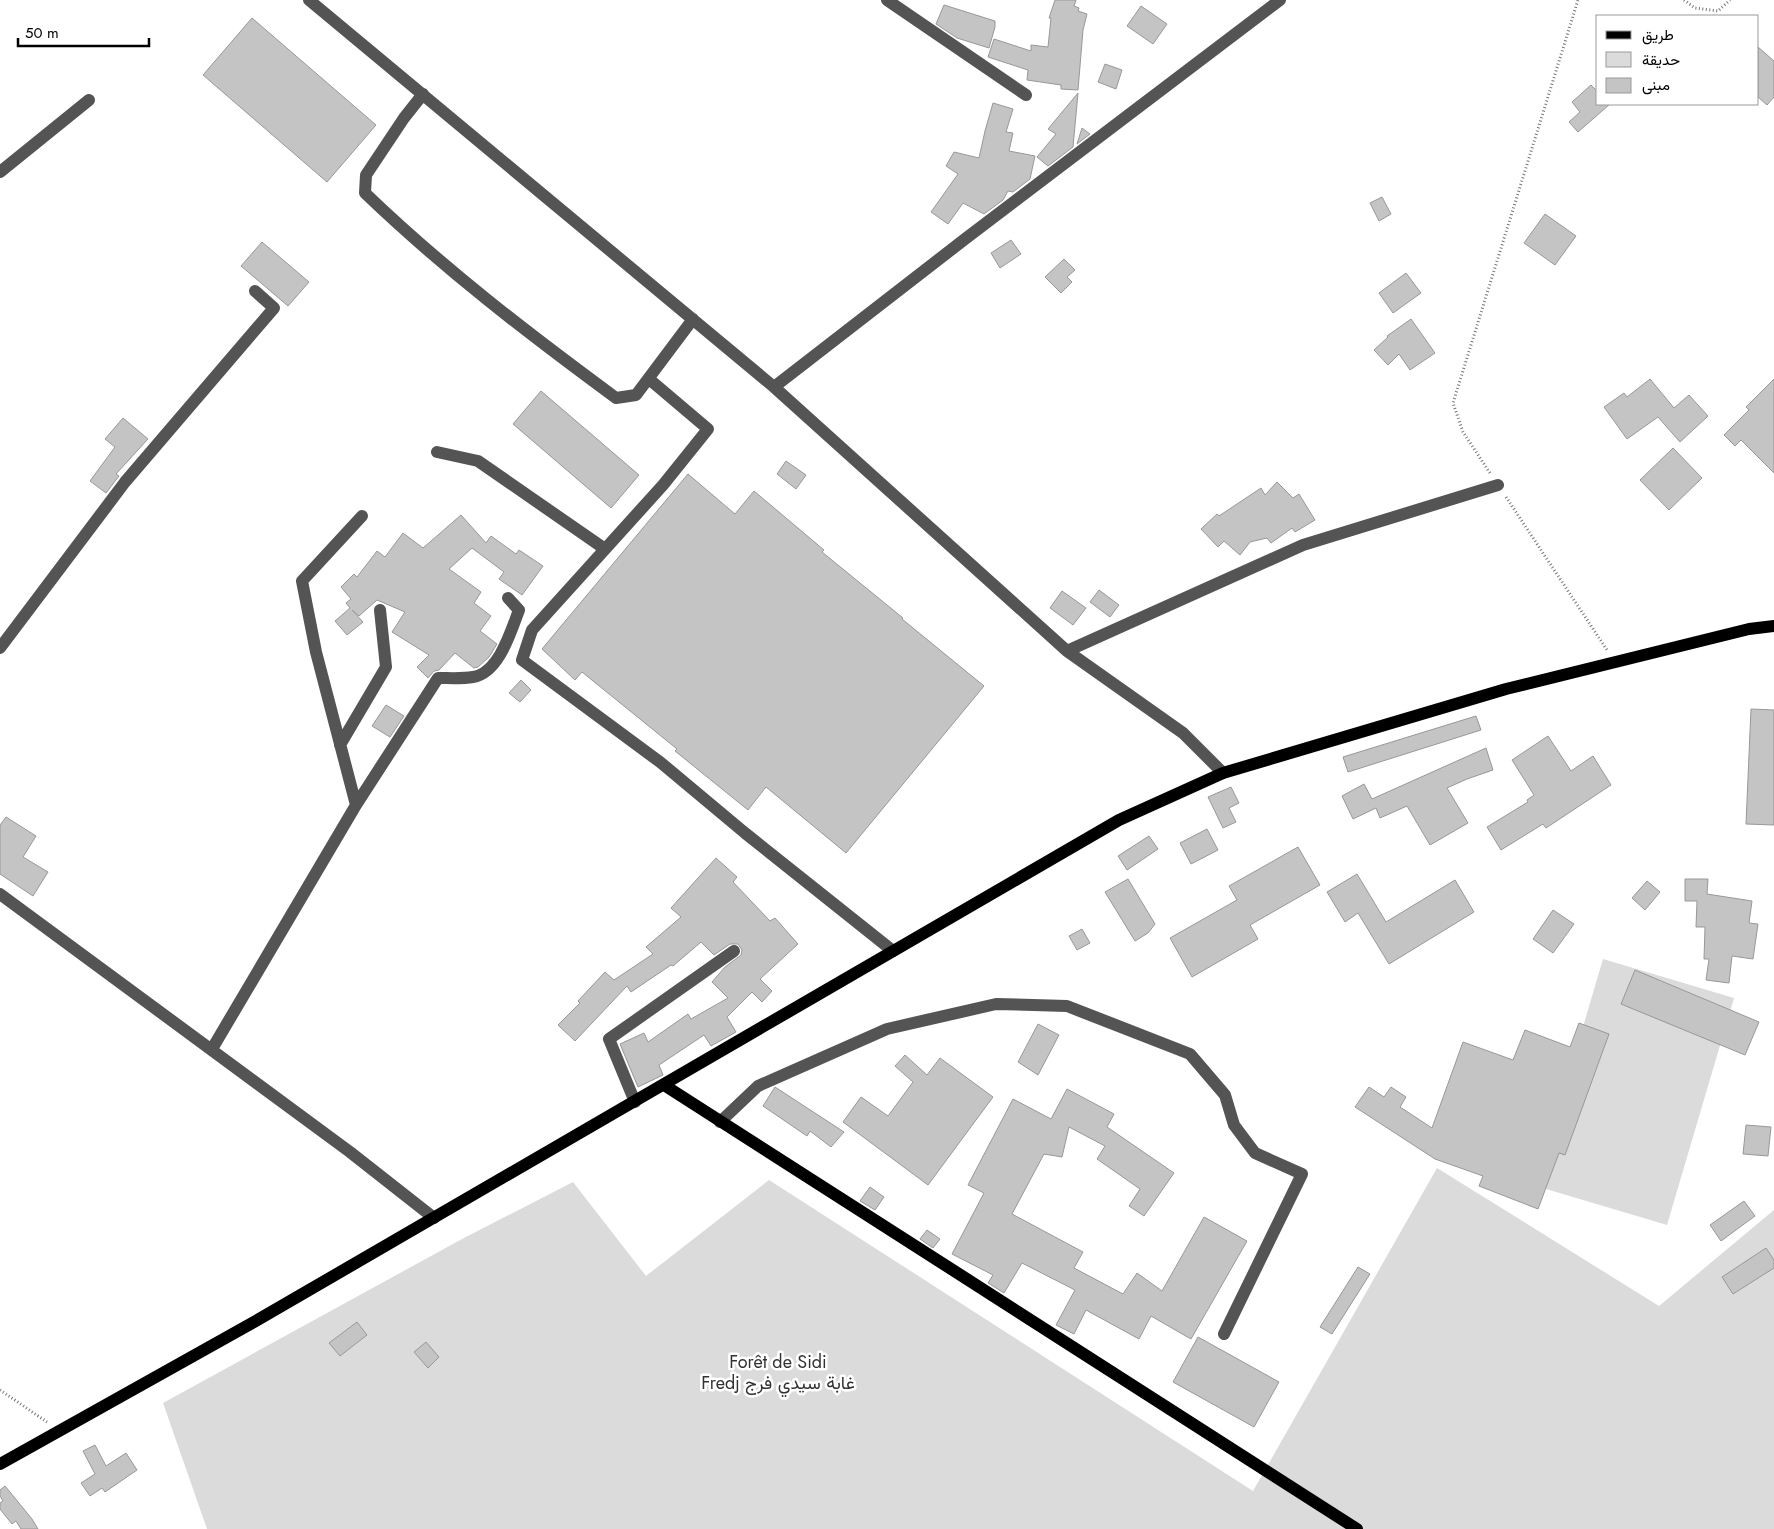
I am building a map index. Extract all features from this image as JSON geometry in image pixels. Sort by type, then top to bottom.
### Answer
[{"type":"main road","points":[[0,1464],[254,1322],[1119,820],[1223,773],[1506,689],[1748,629],[1774,626]]},
{"type":"main road","points":[[664,1085],[1357,1529]]},
{"type":"street","points":[[309,0],[774,387],[1067,651],[1183,733],[1223,773]]},
{"type":"street","points":[[887,0],[1026,95]]},
{"type":"street","points":[[774,387],[965,239],[1280,0]]},
{"type":"street","points":[[423,94],[404,118],[366,175],[365,193],[395,222],[492,304],[616,398],[636,395],[693,319]]},
{"type":"street","points":[[0,172],[89,100]]},
{"type":"street","points":[[0,648],[125,482],[274,308],[255,291]]},
{"type":"street","points":[[649,379],[708,429],[663,485],[532,630],[522,660],[660,762],[745,834],[893,951]]},
{"type":"street","points":[[437,452],[478,461],[605,549]]},
{"type":"street","points":[[1067,651],[1302,544],[1498,485]]},
{"type":"street","points":[[356,805],[316,652],[302,582],[362,516]]},
{"type":"street","points":[[212,1050],[356,805],[438,678],[474,677],[488,670],[503,650],[519,610],[508,598]]},
{"type":"street","points":[[340,745],[386,667],[380,610]]},
{"type":"street","points":[[0,894],[350,1152],[434,1218]]},
{"type":"street","points":[[635,1102],[609,1039],[734,951]]},
{"type":"street","points":[[720,1122],[758,1086],[887,1030],[996,1004],[1067,1006],[1190,1054],[1225,1096],[1234,1125],[1255,1153],[1302,1174],[1224,1334]]},
{"type":"path","points":[[1578,0],[1452,403],[1463,432],[1616,662]]},
{"type":"path","points":[[1684,0],[1695,8],[1718,11],[1730,0]]},
{"type":"path","points":[[0,1390],[60,1431]]},
{"type":"green space","points":[[1603,959],[1734,998],[1667,1225],[1536,1186]]},
{"type":"green space","name":"Forêt de Sidi Fredj غابة سيدي فرج","points":[[1437,1168],[1659,1306],[1774,1210],[1774,1529],[207,1529],[163,1403],[462,1239],[573,1182],[646,1276],[769,1180],[1253,1491]]},
{"type":"building","points":[[1055,0],[1076,0],[1074,6],[1079,8],[1078,11],[1087,14],[1083,30],[1078,90],[1061,89],[1061,85],[1027,80],[1028,70],[988,57],[994,39],[1031,51],[1031,45],[1048,47],[1051,18],[1049,18]]},
{"type":"building","points":[[944,5],[995,21],[989,48],[957,38],[936,24]]},
{"type":"building","points":[[1141,6],[1167,24],[1153,44],[1127,26]]},
{"type":"building","points":[[252,18],[376,125],[327,182],[203,75]]},
{"type":"building","points":[[1759,48],[1774,61],[1774,97],[1767,105],[1759,98]]},
{"type":"building","points":[[1105,64],[1122,70],[1116,89],[1098,82]]},
{"type":"building","points":[[1591,85],[1596,90],[1596,105],[1609,105],[1578,132],[1569,122],[1580,112],[1572,102]]},
{"type":"building","points":[[1078,93],[1073,147],[1048,166],[1037,157],[1056,134],[1048,129]]},
{"type":"building","points":[[993,103],[1013,109],[1006,132],[1013,133],[1009,151],[1035,156],[1030,179],[1013,192],[1008,191],[1003,200],[984,214],[963,203],[948,224],[931,212],[958,174],[946,166],[954,152],[979,158]]},
{"type":"building","points":[[1082,128],[1090,134],[1077,144]]},
{"type":"building","points":[[1382,197],[1391,214],[1379,221],[1370,203]]},
{"type":"building","points":[[1545,214],[1576,236],[1555,265],[1524,243]]},
{"type":"building","points":[[1011,240],[1021,254],[1000,268],[991,253]]},
{"type":"building","points":[[262,242],[309,282],[288,306],[241,266]]},
{"type":"building","points":[[1064,259],[1075,270],[1067,277],[1072,282],[1061,293],[1045,277]]},
{"type":"building","points":[[1406,273],[1421,293],[1393,313],[1379,293]]},
{"type":"building","points":[[1411,319],[1435,353],[1410,370],[1399,354],[1388,365],[1374,350],[1387,336]]},
{"type":"building","points":[[1650,379],[1674,408],[1689,395],[1708,416],[1680,442],[1658,417],[1627,439],[1604,407],[1624,393],[1627,397]]},
{"type":"building","points":[[1774,379],[1774,473],[1741,440],[1735,446],[1724,435],[1749,410],[1746,407]]},
{"type":"building","points":[[541,391],[639,475],[611,508],[513,424]]},
{"type":"building","points":[[123,418],[148,439],[116,474],[119,476],[106,493],[90,481],[115,447],[105,439]]},
{"type":"building","points":[[1673,448],[1702,478],[1669,510],[1640,480]]},
{"type":"building","points":[[786,461],[806,475],[796,489],[777,474]]},
{"type":"building","points":[[688,474],[735,514],[754,491],[824,550],[822,552],[984,686],[846,853],[766,787],[748,810],[675,751],[677,749],[582,672],[575,680],[542,649]]},
{"type":"building","points":[[1277,482],[1293,498],[1299,494],[1315,520],[1295,532],[1292,528],[1271,543],[1267,538],[1250,542],[1240,555],[1224,541],[1218,547],[1201,529],[1217,514],[1219,516],[1261,488],[1265,495]]},
{"type":"building","points":[[461,515],[486,543],[491,536],[516,554],[519,550],[543,566],[522,595],[499,579],[504,572],[472,548],[449,569],[481,592],[474,603],[491,616],[480,631],[497,644],[489,657],[478,667],[474,668],[455,653],[439,670],[434,671],[428,678],[417,667],[429,655],[392,632],[405,612],[377,600],[359,616],[352,610],[363,622],[347,635],[335,621],[350,608],[346,603],[351,599],[341,587],[354,574],[357,577],[377,551],[385,557],[403,533],[423,548]]},
{"type":"building","points":[[1099,590],[1119,605],[1110,617],[1090,602]]},
{"type":"building","points":[[1062,591],[1086,608],[1073,625],[1050,608]]},
{"type":"building","points":[[521,680],[531,690],[520,702],[509,693]]},
{"type":"building","points":[[386,705],[404,716],[390,737],[372,726]]},
{"type":"building","points":[[1751,709],[1774,710],[1774,825],[1746,824]]},
{"type":"building","points":[[1476,716],[1481,730],[1348,772],[1343,757]]},
{"type":"building","points":[[1548,736],[1571,771],[1593,756],[1611,785],[1546,828],[1543,824],[1501,850],[1487,827],[1528,802],[1527,800],[1534,795],[1512,760]]},
{"type":"building","points":[[1486,748],[1493,770],[1447,788],[1468,823],[1430,845],[1407,806],[1380,818],[1376,808],[1353,819],[1342,796],[1364,784],[1372,799]]},
{"type":"building","points":[[1231,787],[1239,803],[1229,808],[1236,822],[1223,828],[1208,797]]},
{"type":"building","points":[[6,817],[36,836],[23,857],[48,872],[33,896],[0,874],[0,825]]},
{"type":"building","points":[[1207,829],[1218,850],[1191,864],[1180,843]]},
{"type":"building","points":[[1149,836],[1158,849],[1127,870],[1118,856]]},
{"type":"building","points":[[1298,847],[1320,885],[1250,925],[1258,939],[1192,977],[1170,938],[1237,900],[1229,886]]},
{"type":"building","points":[[716,858],[737,877],[733,882],[770,921],[775,918],[798,944],[760,979],[772,991],[762,1002],[752,992],[727,1017],[736,1032],[711,1046],[704,1035],[659,1065],[663,1075],[638,1087],[620,1044],[644,1033],[648,1042],[688,1014],[691,1019],[728,998],[712,982],[725,967],[741,955],[742,950],[738,944],[730,944],[714,955],[701,942],[673,966],[671,965],[631,992],[627,986],[575,1041],[558,1025],[580,1003],[578,1001],[605,972],[614,980],[653,954],[646,947],[681,917],[671,908]]},
{"type":"building","points":[[1357,874],[1386,922],[1455,880],[1474,912],[1389,964],[1358,913],[1345,922],[1327,892]]},
{"type":"building","points":[[1128,879],[1155,924],[1148,933],[1135,941],[1105,892]]},
{"type":"building","points":[[1685,879],[1708,879],[1707,894],[1752,901],[1749,923],[1758,924],[1753,959],[1732,956],[1729,983],[1706,980],[1709,959],[1704,959],[1705,927],[1696,927],[1697,901],[1685,901]]},
{"type":"building","points":[[1647,881],[1660,892],[1645,910],[1632,898]]},
{"type":"building","points":[[1553,910],[1574,924],[1553,953],[1533,939]]},
{"type":"building","points":[[1082,929],[1090,943],[1077,950],[1069,936]]},
{"type":"building","points":[[1635,970],[1759,1022],[1745,1055],[1621,1004]]},
{"type":"building","points":[[1579,1023],[1609,1034],[1565,1155],[1559,1153],[1538,1209],[1479,1186],[1483,1176],[1435,1159],[1355,1107],[1369,1087],[1384,1097],[1391,1087],[1406,1097],[1400,1107],[1432,1128],[1463,1042],[1513,1060],[1525,1030],[1570,1047]]},
{"type":"building","points":[[1038,1024],[1059,1035],[1038,1075],[1018,1062]]},
{"type":"building","points":[[905,1055],[927,1075],[940,1058],[993,1097],[928,1185],[843,1122],[861,1097],[888,1116],[913,1082],[895,1066]]},
{"type":"building","points":[[775,1087],[844,1132],[831,1147],[810,1131],[807,1136],[763,1106]]},
{"type":"building","points":[[1067,1089],[1114,1114],[1107,1127],[1174,1173],[1144,1216],[1129,1206],[1140,1189],[1097,1159],[1105,1146],[1069,1127],[1062,1157],[1044,1154],[1012,1214],[1083,1252],[1074,1268],[1123,1294],[1137,1273],[1162,1291],[1204,1217],[1247,1241],[1191,1339],[1151,1316],[1139,1339],[1086,1310],[1074,1334],[1056,1325],[1075,1290],[1022,1263],[1004,1293],[988,1283],[993,1275],[952,1254],[984,1193],[968,1185],[1013,1099],[1051,1119]]},
{"type":"building","points":[[1746,1125],[1771,1127],[1768,1156],[1743,1154]]},
{"type":"building","points":[[870,1187],[884,1197],[875,1210],[860,1201]]},
{"type":"building","points":[[1744,1201],[1755,1216],[1721,1241],[1710,1225]]},
{"type":"building","points":[[927,1230],[940,1239],[933,1248],[920,1239]]},
{"type":"building","points":[[1766,1248],[1774,1260],[1774,1268],[1733,1294],[1722,1277]]},
{"type":"building","points":[[1358,1267],[1370,1274],[1332,1334],[1320,1327]]},
{"type":"building","points":[[357,1322],[367,1335],[340,1356],[329,1343]]},
{"type":"building","points":[[1198,1337],[1279,1382],[1254,1427],[1173,1382]]},
{"type":"building","points":[[426,1342],[439,1357],[428,1368],[414,1352]]},
{"type":"building","points":[[95,1445],[106,1466],[126,1453],[137,1470],[105,1492],[102,1488],[90,1496],[81,1483],[95,1474],[83,1451]]},
{"type":"building","points":[[5,1486],[38,1529],[21,1529],[16,1521],[12,1524],[0,1509],[0,1503],[3,1501],[0,1496],[0,1490]]}]
